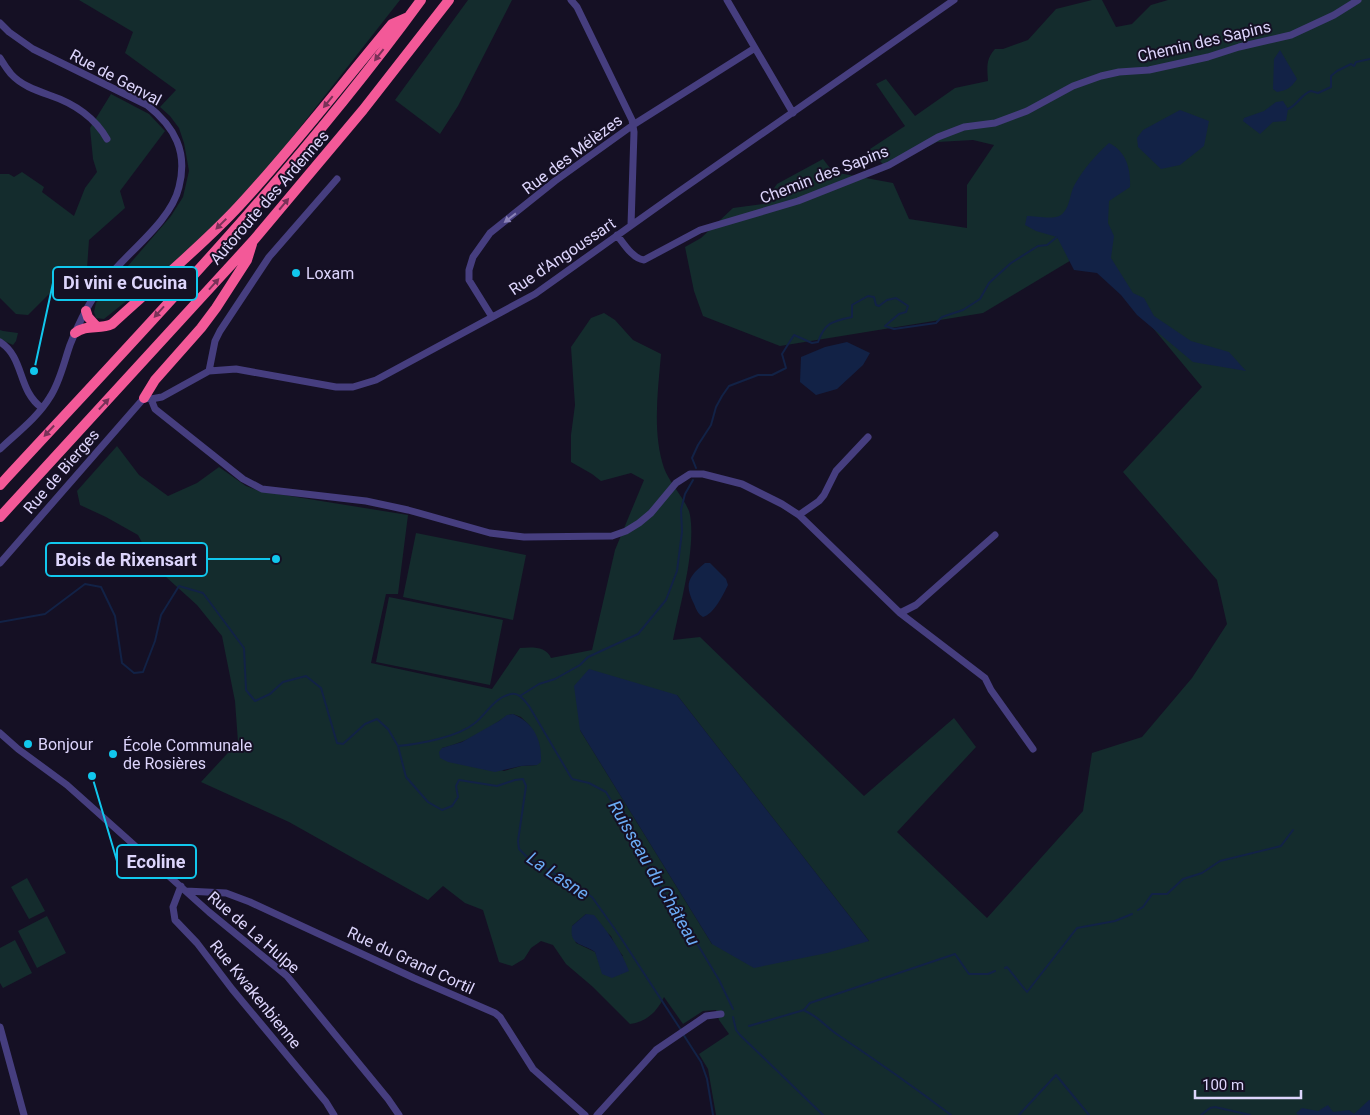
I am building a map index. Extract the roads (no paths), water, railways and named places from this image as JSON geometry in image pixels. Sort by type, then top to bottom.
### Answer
[{"type":"highway","name":"Autoroute des Ardennes","points":[[0,485],[235,229],[346,98],[421,0]]},
{"type":"highway","name":"Autoroute des Ardennes","points":[[0,517],[252,241],[363,110],[449,0]]},
{"type":"highway","points":[[75,333],[86,327],[103,327],[112,324],[195,249],[236,209],[279,162],[392,24],[409,17]]},
{"type":"highway","points":[[147,398],[155,380],[216,308],[247,260],[252,241]]},
{"type":"highway","points":[[86,311],[88,317],[97,327]]},
{"type":"street","points":[[571,0],[590,31],[633,125],[631,225]]},
{"type":"street","points":[[727,0],[793,113]]},
{"type":"street","name":"Rue d'Angoussart","points":[[147,398],[162,397],[174,392],[209,371],[236,369],[327,387],[353,387],[376,380],[535,294],[954,0]]},
{"type":"street","name":"Chemin des Sapins","points":[[617,235],[634,256],[644,260],[700,230],[798,201],[889,165],[938,136],[964,127],[995,123],[1027,111],[1073,86],[1101,76],[1119,72],[1149,70],[1291,35],[1334,15],[1358,0]]},
{"type":"street","name":"Rue de Genval","points":[[0,23],[33,49],[147,105],[166,121],[177,140],[182,169],[179,189],[166,214],[105,281],[86,311],[75,333],[54,390],[42,408],[0,449]]},
{"type":"street","name":"Rue des Mélèzes","points":[[492,317],[469,280],[469,270],[473,256],[484,240],[555,181],[633,125],[755,48]]},
{"type":"street","points":[[0,58],[11,75],[36,91],[74,106],[97,124],[107,139]]},
{"type":"street","points":[[209,371],[215,341],[220,331],[262,267],[337,179]]},
{"type":"street","points":[[0,342],[13,354],[31,400],[42,408]]},
{"type":"street","points":[[147,398],[154,409],[243,479],[262,489],[366,501],[490,532],[524,537],[612,536],[626,531],[639,523],[676,483],[690,474],[704,474],[742,484],[782,504],[799,515],[900,613],[986,679],[991,690],[1033,749]]},
{"type":"street","name":"Rue de Bierges","points":[[0,563],[147,398]]},
{"type":"street","points":[[799,515],[819,501],[836,472],[868,437]]},
{"type":"street","points":[[900,613],[916,605],[995,535]]},
{"type":"street","name":"Rue de La Hulpe","points":[[0,733],[34,762],[67,785],[183,889],[287,976],[399,1115]]},
{"type":"street","name":"Rue Kwakenbienne","points":[[183,889],[173,907],[176,920],[197,943],[326,1102],[334,1115]]},
{"type":"street","name":"Rue du Grand Cortil","points":[[183,889],[226,893],[250,902],[414,978],[495,1013],[534,1069],[585,1115]]},
{"type":"street","points":[[597,1115],[656,1050],[706,1016],[721,1014]]},
{"type":"street","points":[[0,1027],[24,1115]]},
{"type":"water","points":[[1280,50],[1297,79],[1293,85],[1277,92],[1273,89],[1274,59]]},
{"type":"water","points":[[1283,101],[1288,109],[1286,121],[1273,122],[1260,134],[1243,121],[1244,118],[1264,111],[1276,102]]},
{"type":"water","points":[[1180,110],[1209,121],[1204,146],[1180,165],[1161,169],[1138,147],[1137,138],[1143,130]]},
{"type":"water","points":[[1109,143],[1120,151],[1126,161],[1130,180],[1130,187],[1109,201],[1108,223],[1114,236],[1111,258],[1133,293],[1144,298],[1154,316],[1191,341],[1229,352],[1246,371],[1193,362],[1137,315],[1121,295],[1097,273],[1074,270],[1057,237],[1036,231],[1025,225],[1027,216],[1050,218],[1061,215],[1067,208],[1073,188],[1079,178],[1090,162]]},
{"type":"water","points":[[847,342],[870,353],[863,365],[837,389],[816,395],[800,382],[801,357],[825,347]]},
{"type":"water","points":[[705,563],[710,563],[726,579],[728,585],[721,599],[711,612],[703,617],[698,613],[691,597],[689,581]]},
{"type":"water","points":[[589,669],[677,695],[869,941],[827,953],[754,968],[712,944],[580,730],[574,686]]},
{"type":"water","points":[[513,714],[526,722],[535,733],[541,754],[541,762],[537,765],[521,766],[495,772],[448,762],[440,758],[439,752],[442,748],[462,742],[507,715]]},
{"type":"water","points":[[586,914],[594,915],[604,928],[618,949],[629,971],[612,978],[602,974],[595,952],[575,941],[572,937],[572,926]]},
{"type":"water","points":[[1369,1100],[1370,1115],[1298,1115],[1296,1113],[1302,1108],[1318,1111],[1328,1105],[1333,1112],[1349,1110],[1354,1114]]},
{"type":"waterway","points":[[1288,109],[1308,92],[1318,93],[1331,87],[1331,76],[1337,71],[1351,64],[1354,66],[1356,62],[1370,59]]},
{"type":"waterway","points":[[696,468],[692,458],[711,425],[716,407],[729,386],[758,375],[772,375],[786,368],[782,354],[794,335],[812,343],[818,342],[827,326],[835,321],[852,317],[852,305],[868,296],[874,297],[876,305],[879,306],[887,300],[896,298],[908,306],[906,312],[899,314],[885,326],[894,329],[936,323],[942,317],[963,310],[980,299],[989,283],[1011,263],[1038,246],[1047,245],[1057,237]]},
{"type":"waterway","points":[[520,696],[539,684],[555,679],[580,665],[588,657],[638,634],[666,600],[677,571],[682,532],[681,510],[685,494],[693,480]]},
{"type":"waterway","name":"La Lasne","points":[[0,622],[45,614],[85,584],[101,587],[115,616],[122,663],[134,673],[143,672],[155,641],[161,615],[179,586],[203,593],[244,648],[246,690],[255,701],[270,694],[283,682],[306,676],[321,688],[337,743],[343,744],[365,724],[377,719],[388,729],[398,746],[406,777],[428,802],[442,810],[452,806],[458,797],[456,786],[459,780],[497,786],[523,779],[526,786],[518,841],[519,849],[526,856],[592,897],[681,1030]]},
{"type":"waterway","name":"Ruisseau du Château","points":[[398,746],[428,742],[449,736],[475,723],[500,698],[514,694],[521,697],[529,706],[572,779],[589,783],[606,792],[663,891],[719,980],[733,1009]]},
{"type":"waterway","points":[[1138,910],[1143,907],[1152,894],[1167,894],[1183,879],[1202,873],[1220,861],[1281,846],[1293,830]]},
{"type":"waterway","points":[[1005,968],[1007,967],[1027,992],[1077,928],[1115,921],[1132,914]]},
{"type":"waterway","points":[[749,1026],[804,1010],[810,1003],[955,954],[969,974],[988,974],[995,971]]},
{"type":"waterway","points":[[805,1011],[951,1115]]},
{"type":"waterway","name":"Ruisseau du Château","points":[[733,1017],[736,1030],[740,1035],[823,1115]]},
{"type":"waterway","name":"La Lasne","points":[[683,1034],[701,1062],[707,1079],[713,1115]]},
{"type":"waterway","points":[[1019,1115],[1056,1075],[1089,1115]]},
{"type":"waterway","name":"Ruisseau du Château","points":[[1201,1115],[1210,1108],[1215,1107],[1250,1115]]},
{"type":"place","name":"Loxam","points":[[296,273]]},
{"type":"place","name":"Di vini e Cucina","points":[[34,371]]},
{"type":"place","name":"Bois de Rixensart","points":[[276,559]]},
{"type":"place","name":"Bonjour","points":[[28,744]]},
{"type":"place","name":"École Communale de Rosières","points":[[113,754]]},
{"type":"place","name":"Ecoline","points":[[92,776]]}]
